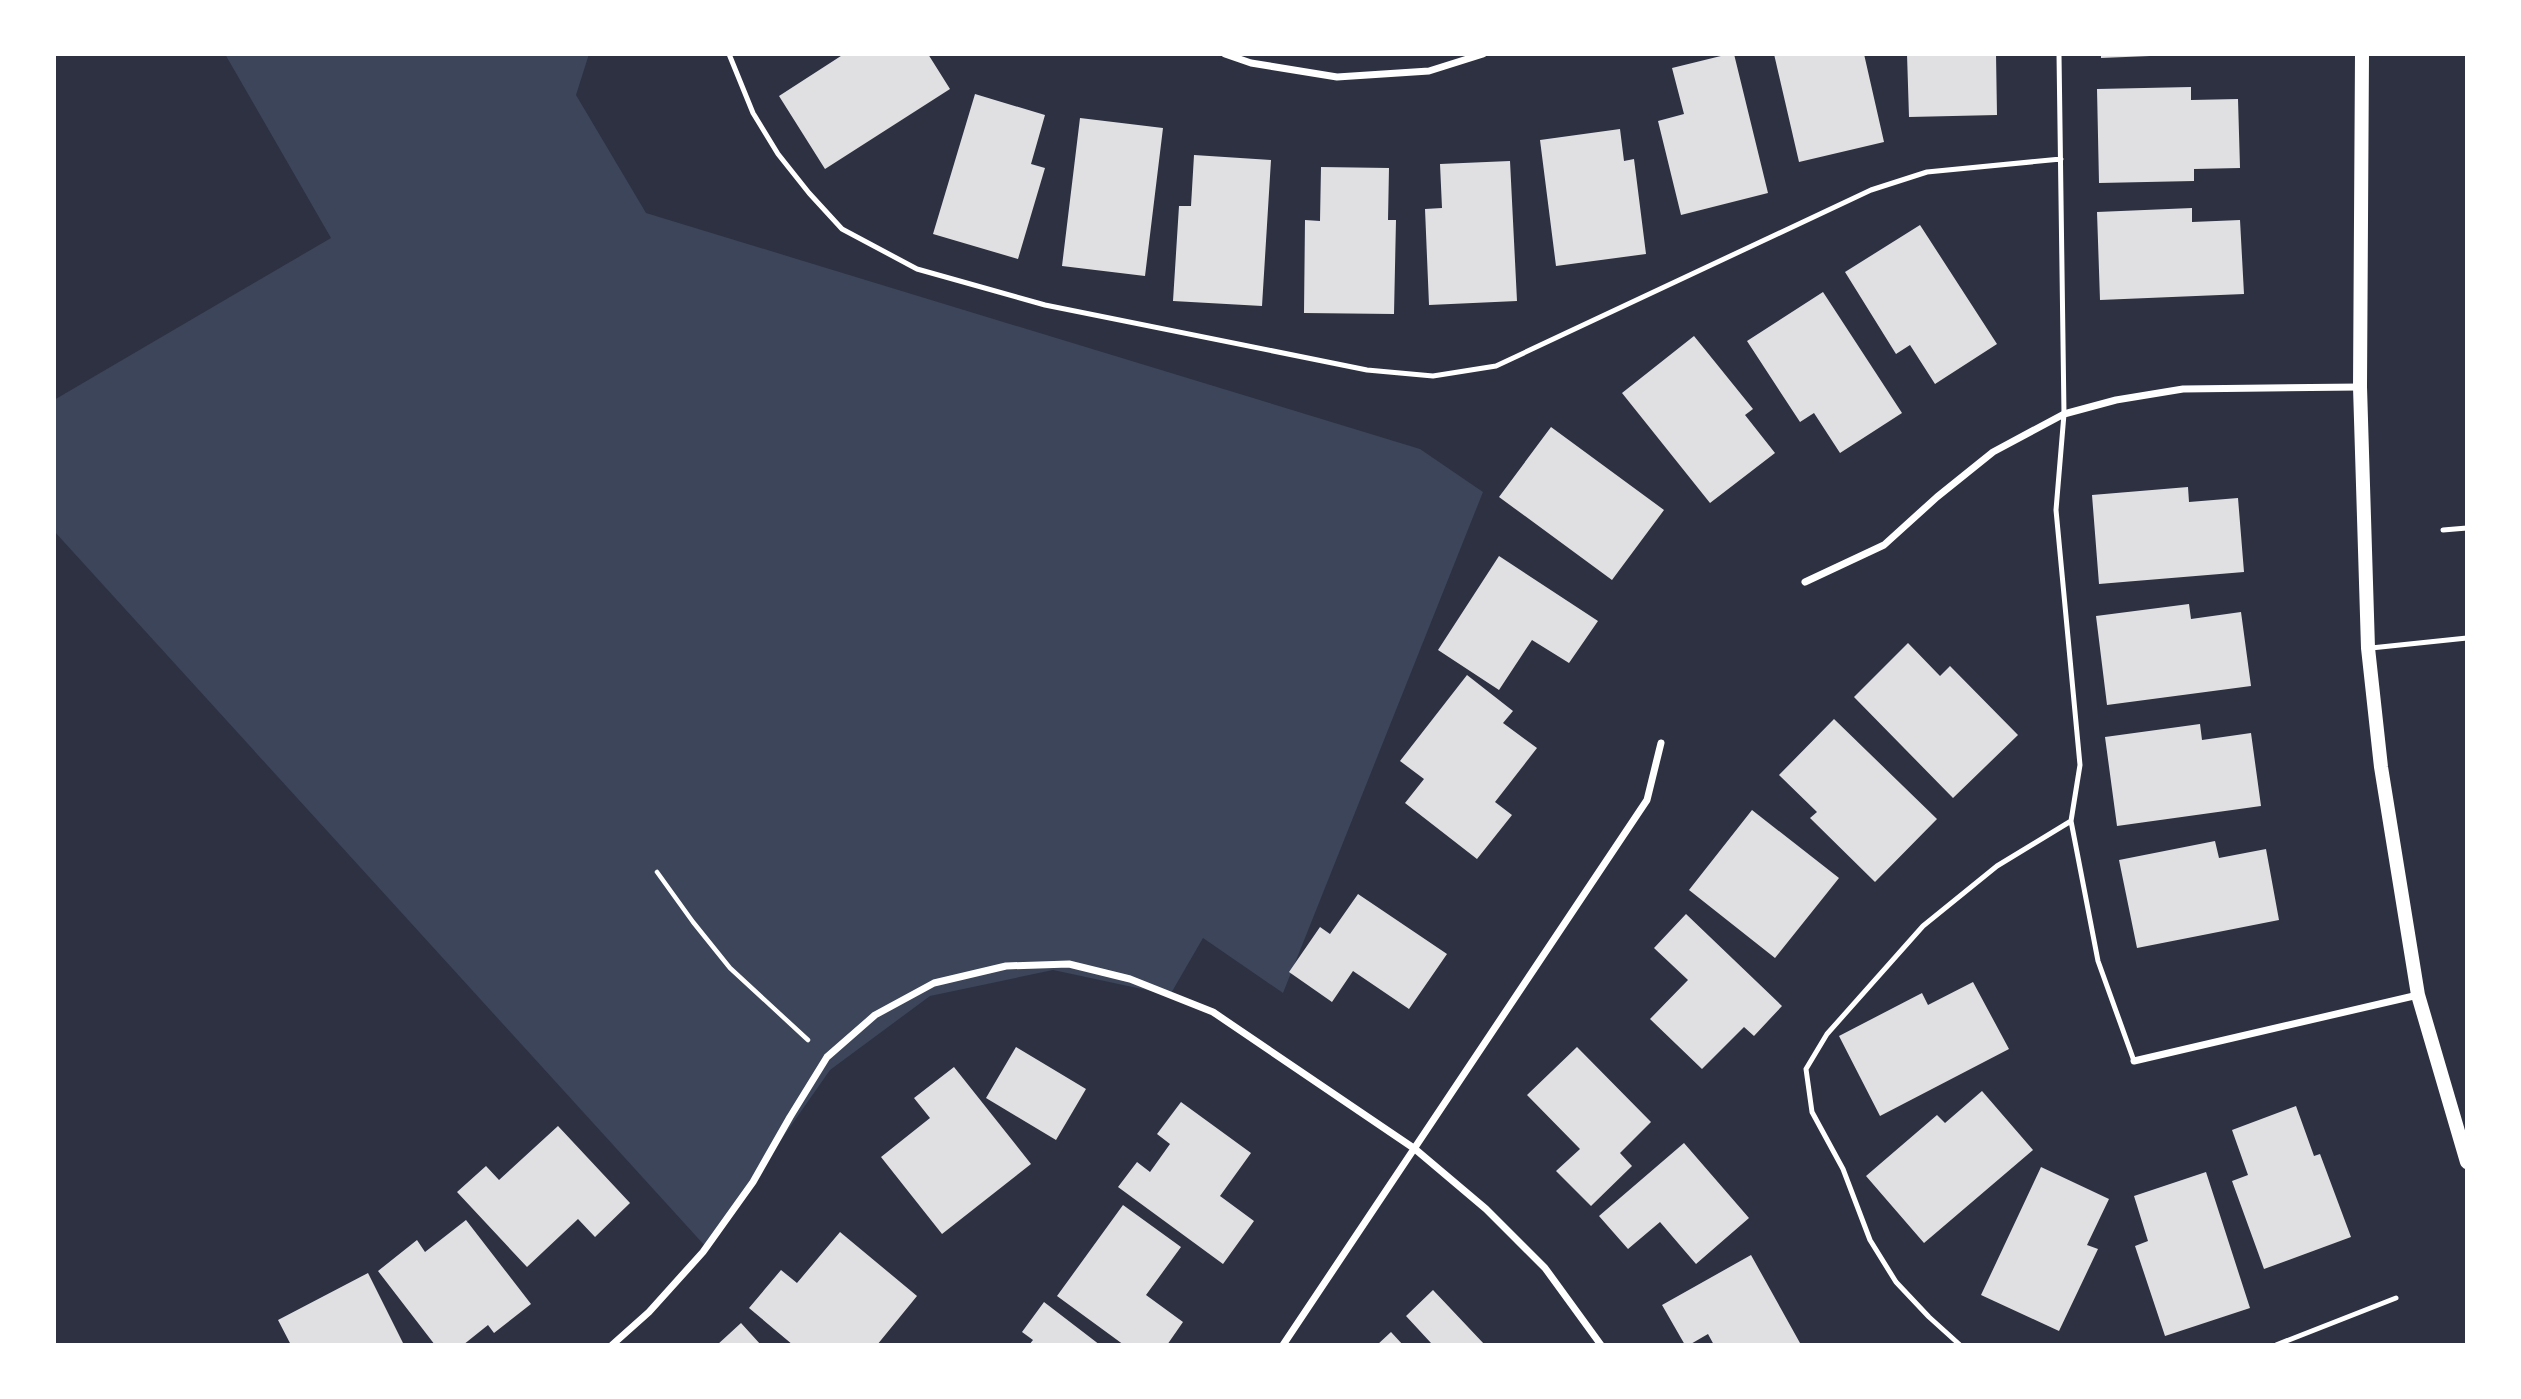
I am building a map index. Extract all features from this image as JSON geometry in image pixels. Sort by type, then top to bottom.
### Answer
[{"type":"main road","points":[[2362,54],[2360,387],[2368,648],[2381,767],[2418,995],[2467,1163]]},
{"type":"street","points":[[1225,54],[1251,63],[1337,77],[1429,71],[1483,54]]},
{"type":"street","points":[[1805,582],[1884,545],[1937,497],[1993,452],[2064,415],[2116,400],[2183,390],[2360,387]]},
{"type":"street","points":[[1283,1345],[1647,800],[1661,743]]},
{"type":"street","points":[[612,1345],[649,1312],[703,1252],[754,1182],[790,1116],[827,1057],[874,1015],[934,983],[1006,966],[1069,964],[1130,979],[1213,1012],[1415,1149],[1486,1209],[1545,1268],[1601,1345]]},
{"type":"street","points":[[2134,1061],[2418,995]]},
{"type":"lane","points":[[729,54],[753,113],[778,154],[809,193],[842,229],[917,269],[1058,307],[1367,370],[1433,376],[1496,366],[1871,190],[1927,172],[2061,159]]},
{"type":"lane","points":[[2059,54],[2064,415],[2056,510],[2080,765],[2071,821],[2098,961],[2134,1061]]},
{"type":"lane","points":[[2443,530],[2467,528]]},
{"type":"lane","points":[[2368,648],[2467,638]]},
{"type":"lane","points":[[1960,1345],[1928,1317],[1896,1282],[1870,1240],[1843,1169],[1812,1112],[1806,1069],[1827,1034],[1923,926],[1997,866],[2071,821]]},
{"type":"lane","points":[[2276,1345],[2396,1298]]},
{"type":"path","points":[[657,872],[730,968],[827,1057]]},
{"type":"shaded area","points":[[225,54],[589,54],[576,95],[646,213],[1420,449],[1483,492],[1283,993],[1203,938],[1170,995],[1053,970],[930,996],[830,1070],[706,1247],[54,531],[54,400],[331,238]]},
{"type":"building","points":[[844,54],[928,54],[950,89],[825,169],[779,96]]},
{"type":"building","points":[[1734,54],[1768,193],[1681,215],[1658,121],[1684,114],[1672,68]]},
{"type":"building","points":[[1774,54],[1864,54],[1884,142],[1799,162]]},
{"type":"building","points":[[1907,54],[1996,54],[1997,115],[1909,117]]},
{"type":"building","points":[[2101,54],[2150,54],[2150,56],[2101,58]]},
{"type":"building","points":[[2191,87],[2191,100],[2238,99],[2240,168],[2194,169],[2194,181],[2099,183],[2097,89]]},
{"type":"building","points":[[975,94],[1045,115],[1031,164],[1045,168],[1018,259],[933,234]]},
{"type":"building","points":[[1080,118],[1163,128],[1145,276],[1062,266]]},
{"type":"building","points":[[1620,129],[1624,161],[1634,159],[1646,254],[1556,266],[1540,140]]},
{"type":"building","points":[[1194,155],[1271,160],[1262,306],[1173,301],[1179,206],[1191,206]]},
{"type":"building","points":[[1510,161],[1517,301],[1429,305],[1425,209],[1442,208],[1440,164]]},
{"type":"building","points":[[1321,167],[1389,168],[1388,220],[1396,220],[1394,314],[1304,313],[1305,220],[1320,221]]},
{"type":"building","points":[[2192,208],[2192,222],[2240,220],[2244,294],[2100,300],[2097,212]]},
{"type":"building","points":[[1920,225],[1997,344],[1935,384],[1910,345],[1896,354],[1845,272]]},
{"type":"building","points":[[1823,292],[1902,413],[1840,453],[1814,413],[1800,422],[1747,341]]},
{"type":"building","points":[[1694,336],[1753,409],[1745,415],[1775,453],[1710,503],[1622,393]]},
{"type":"building","points":[[1551,427],[1664,510],[1612,580],[1499,497]]},
{"type":"building","points":[[2188,487],[2189,502],[2238,498],[2244,572],[2099,584],[2092,495]]},
{"type":"building","points":[[1499,556],[1598,621],[1569,663],[1532,640],[1499,690],[1438,650]]},
{"type":"building","points":[[2189,604],[2191,619],[2241,612],[2251,686],[2107,705],[2096,616]]},
{"type":"building","points":[[1908,643],[1940,676],[1950,666],[2018,735],[1953,798],[1854,697]]},
{"type":"building","points":[[1467,675],[1513,711],[1503,723],[1537,748],[1495,802],[1512,815],[1477,859],[1405,803],[1424,779],[1400,761]]},
{"type":"building","points":[[1834,719],[1937,819],[1875,882],[1810,818],[1817,812],[1779,775]]},
{"type":"building","points":[[2200,724],[2202,740],[2251,733],[2261,806],[2117,826],[2105,737]]},
{"type":"building","points":[[1752,810],[1839,878],[1775,958],[1689,890]]},
{"type":"building","points":[[2215,841],[2219,858],[2266,849],[2279,920],[2137,948],[2119,860]]},
{"type":"building","points":[[1358,894],[1447,954],[1409,1009],[1353,971],[1332,1002],[1289,972],[1320,927],[1330,934]]},
{"type":"building","points":[[1686,914],[1782,1006],[1754,1036],[1744,1027],[1702,1069],[1650,1019],[1688,980],[1654,948]]},
{"type":"building","points":[[1973,982],[2009,1049],[1880,1116],[1839,1036],[1922,993],[1928,1005]]},
{"type":"building","points":[[1016,1047],[1086,1089],[1056,1140],[986,1098]]},
{"type":"building","points":[[1577,1047],[1651,1122],[1620,1153],[1632,1166],[1591,1206],[1556,1171],[1580,1149],[1527,1095]]},
{"type":"building","points":[[954,1067],[1031,1164],[942,1234],[881,1157],[930,1118],[914,1098]]},
{"type":"building","points":[[1982,1091],[2033,1150],[1924,1243],[1866,1176],[1937,1115],[1945,1123]]},
{"type":"building","points":[[1181,1102],[1251,1153],[1220,1196],[1254,1221],[1223,1264],[1118,1187],[1137,1162],[1150,1172],[1170,1144],[1157,1134]]},
{"type":"building","points":[[2296,1106],[2314,1156],[2320,1154],[2351,1237],[2264,1269],[2232,1181],[2248,1175],[2232,1130]]},
{"type":"building","points":[[558,1126],[630,1203],[595,1237],[578,1219],[527,1267],[457,1192],[486,1166],[499,1180]]},
{"type":"building","points":[[1684,1143],[1749,1218],[1696,1264],[1660,1222],[1628,1249],[1599,1216]]},
{"type":"building","points":[[2041,1167],[2109,1199],[2087,1245],[2098,1249],[2059,1331],[1981,1295]]},
{"type":"building","points":[[2206,1172],[2250,1308],[2165,1336],[2135,1246],[2148,1241],[2134,1196]]},
{"type":"building","points":[[1123,1205],[1181,1247],[1146,1295],[1183,1322],[1167,1345],[1124,1345],[1057,1296]]},
{"type":"building","points":[[466,1220],[531,1304],[494,1333],[488,1325],[463,1345],[435,1345],[378,1271],[417,1240],[425,1252]]},
{"type":"building","points":[[840,1232],[917,1296],[877,1345],[793,1345],[749,1308],[781,1270],[797,1283]]},
{"type":"building","points":[[1751,1255],[1800,1343],[1714,1345],[1708,1334],[1685,1345],[1662,1305]]},
{"type":"building","points":[[368,1273],[404,1345],[291,1345],[278,1320]]},
{"type":"building","points":[[1433,1290],[1485,1345],[1430,1345],[1406,1316]]},
{"type":"building","points":[[1044,1302],[1100,1345],[1029,1345],[1033,1340],[1022,1332]]},
{"type":"building","points":[[741,1323],[761,1345],[717,1345]]},
{"type":"building","points":[[1391,1332],[1403,1345],[1377,1345]]}]
